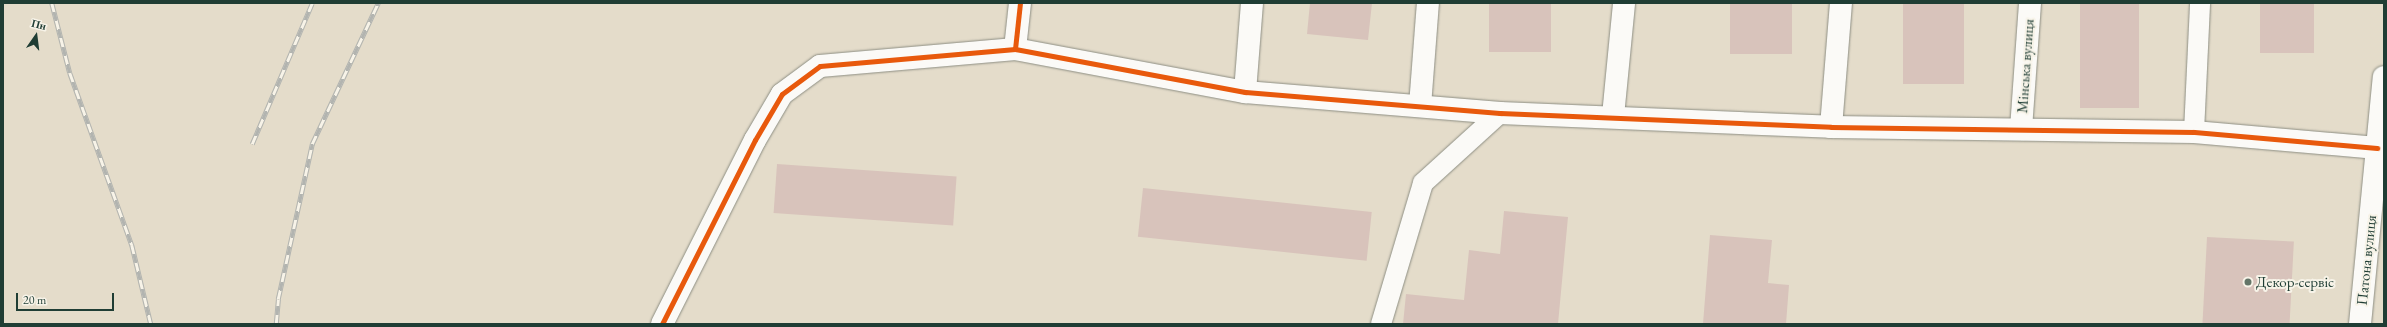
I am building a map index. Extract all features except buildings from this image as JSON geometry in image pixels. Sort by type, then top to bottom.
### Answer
[{"type":"street","points":[[1015,49],[1020,3]]},
{"type":"street","points":[[1245,92],[1252,3]]},
{"type":"street","points":[[1420,106],[1428,3]]},
{"type":"street","points":[[1613,116],[1624,3]]},
{"type":"street","points":[[1831,127],[1841,3]]},
{"type":"street","name":"Мінська вулиця","points":[[2021,129],[2030,3]]},
{"type":"street","points":[[662,324],[756,140],[782,94],[820,66],[1015,49],[1245,92],[1500,113],[1613,116],[1831,127],[2194,132],[2377,148]]},
{"type":"street","name":"Патона вулиця","points":[[2360,324],[2384,77]]},
{"type":"lane","points":[[2194,132],[2200,3]]},
{"type":"lane","points":[[1381,324],[1423,183],[1500,113]]},
{"type":"railway","points":[[52,3],[70,73],[132,245],[151,324]]},
{"type":"railway","points":[[252,144],[312,3]]},
{"type":"railway","points":[[276,324],[278,299],[312,144],[378,3]]},
{"type":"cycle path","points":[[662,324],[755,140],[782,94],[820,66],[1015,49],[1020,3]]},
{"type":"cycle path","points":[[1015,49],[1245,92],[1500,113],[1831,127],[2194,132],[2377,148]]},
{"type":"place","name":"Декор-сервіс","points":[[2248,282]]}]
